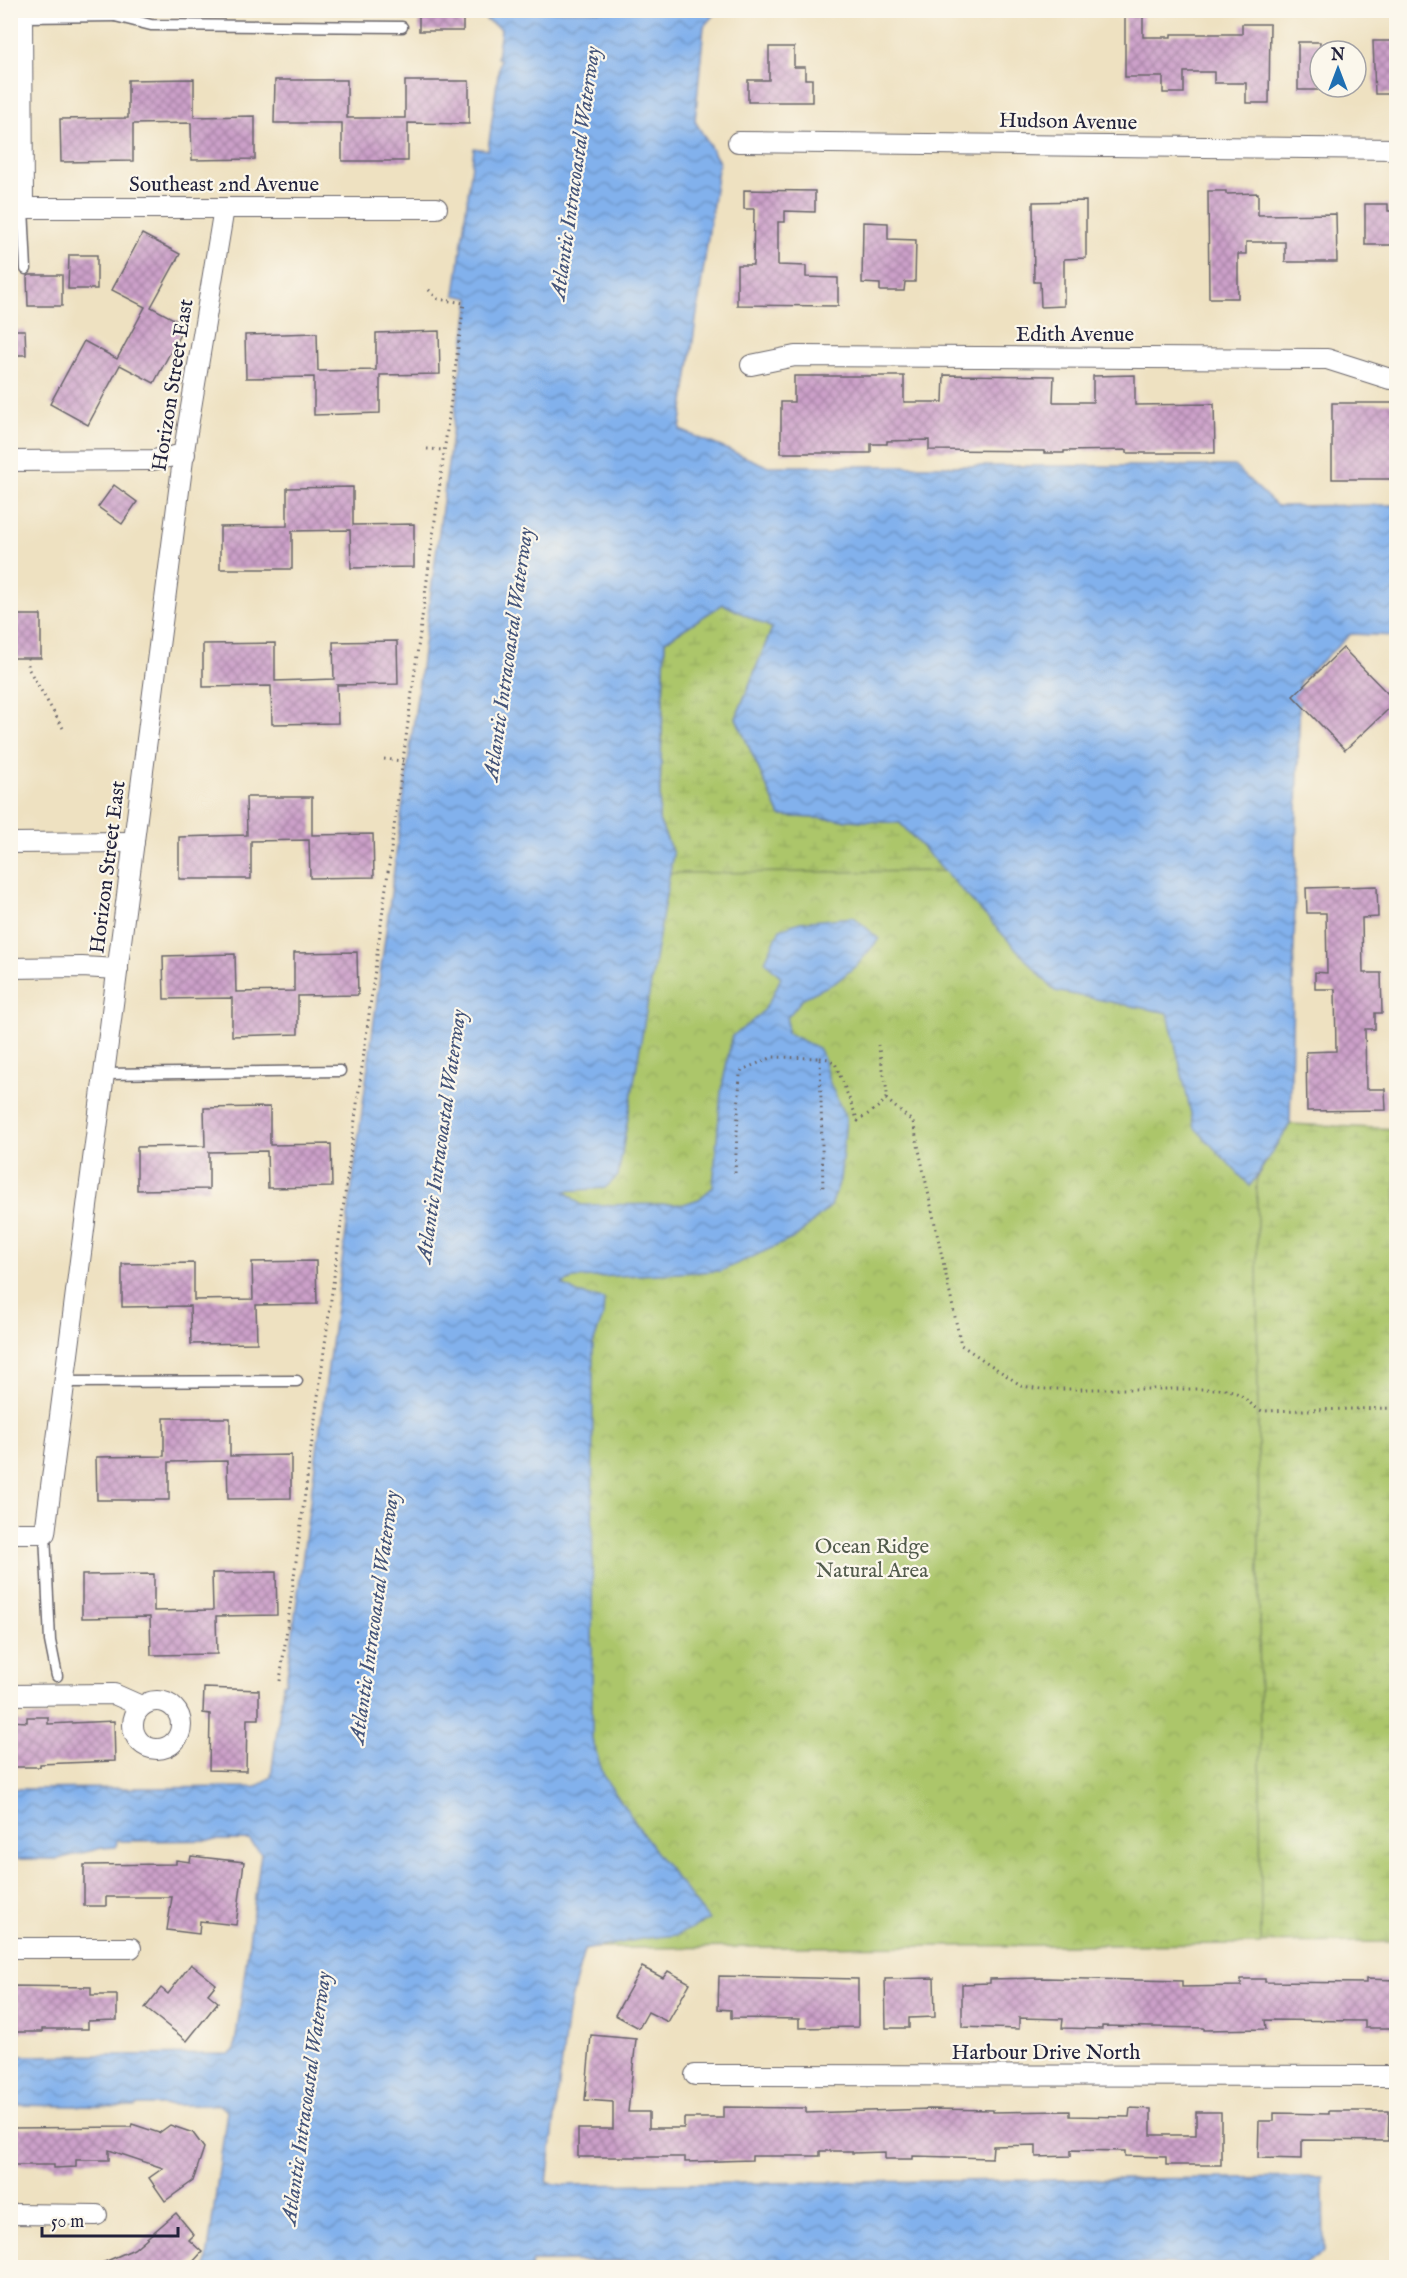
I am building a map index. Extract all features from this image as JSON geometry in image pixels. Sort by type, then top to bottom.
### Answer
[{"type":"street","points":[[17,208],[22,14]]},
{"type":"street","name":"Hudson Avenue","points":[[738,142],[1396,149]]},
{"type":"street","name":"Southeast 2nd Avenue","points":[[17,208],[437,208]]},
{"type":"street","name":"Horizon Street East","points":[[45,1533],[185,454],[224,208]]},
{"type":"street","name":"Edith Avenue","points":[[751,365],[795,356],[1327,359],[1390,379],[1396,378]]},
{"type":"street","points":[[10,461],[153,459],[185,454]]},
{"type":"street","points":[[10,843],[134,842]]},
{"type":"street","points":[[10,968],[118,969]]},
{"type":"street","points":[[10,1533],[45,1533]]},
{"type":"street","points":[[10,1695],[114,1694],[141,1706]]},
{"type":"street","points":[[10,1948],[131,1948]]},
{"type":"street","name":"Harbour Drive North","points":[[695,2075],[1396,2076]]},
{"type":"street","points":[[10,2214],[98,2215]]},
{"type":"lane","points":[[22,14],[115,13],[151,25],[402,27]]},
{"type":"lane","points":[[17,208],[26,269]]},
{"type":"lane","points":[[104,1074],[340,1071]]},
{"type":"lane","points":[[65,1382],[297,1380]]},
{"type":"lane","points":[[45,1533],[50,1641],[57,1676]]},
{"type":"path","points":[[280,1682],[464,303],[438,299],[428,289]]},
{"type":"path","points":[[427,448],[444,450]]},
{"type":"path","points":[[28,658],[28,668],[64,730]]},
{"type":"path","points":[[384,759],[403,761]]},
{"type":"path","points":[[735,1173],[742,1070],[773,1057],[829,1059],[835,1064],[858,1121],[886,1099],[888,1092],[878,1045]]},
{"type":"path","points":[[820,1058],[823,1189]]},
{"type":"path","points":[[886,1099],[913,1122],[962,1345],[1022,1386],[1041,1389],[1227,1389],[1240,1393],[1255,1408],[1262,1411],[1396,1408]]},
{"type":"green space","name":"Ocean Ridge Natural Area","points":[[723,604],[772,628],[736,718],[780,816],[900,823],[1055,991],[1251,1186],[1290,1124],[1396,1129],[1396,1942],[777,1945],[581,1205],[673,854],[659,820],[665,641]]},
{"type":"green space","name":"Ocean Ridge Natural Area","points":[[1255,869],[1261,1944],[446,1949],[548,874]]},
{"type":"water","name":"Atlantic Intracoastal Waterway","points":[[487,11],[717,11],[704,26],[695,121],[719,162],[680,430],[767,466],[1234,466],[1277,506],[1396,505],[1396,636],[1351,634],[1300,681],[1290,1124],[1250,1186],[1194,1127],[1168,1013],[1055,991],[900,823],[780,816],[736,718],[772,628],[723,604],[665,641],[659,820],[673,854],[618,1176],[605,1188],[565,1191],[581,1205],[684,1204],[699,1199],[713,1187],[721,1092],[732,1036],[750,1023],[767,1005],[781,977],[765,961],[780,929],[800,922],[854,917],[879,939],[858,964],[836,982],[803,998],[787,1018],[787,1033],[818,1048],[823,1057],[829,1081],[846,1119],[840,1180],[831,1206],[794,1238],[721,1271],[574,1278],[562,1284],[577,1293],[604,1299],[603,1316],[593,1344],[592,1739],[604,1777],[655,1851],[709,1920],[677,1935],[647,1938],[584,1950],[568,2012],[547,2183],[565,2185],[1323,2177],[1324,2251],[1304,2265],[532,2261],[531,2268],[206,2267],[227,2110],[219,2105],[138,2105],[135,2107],[11,2105],[10,2056],[229,2054],[234,2051],[261,1853],[249,1840],[117,1841],[116,1847],[102,1848],[58,1859],[11,1859],[11,1789],[256,1787],[271,1777],[283,1684],[286,1683],[470,298],[455,295],[474,148],[488,150],[500,59],[497,58],[501,29],[486,20]]},
{"type":"building","points":[[419,10],[463,10],[463,31],[419,31]]},
{"type":"building","points":[[1125,10],[1143,10],[1143,37],[1171,37],[1171,34],[1242,34],[1242,24],[1270,24],[1269,103],[1246,103],[1246,83],[1214,83],[1214,72],[1184,72],[1184,93],[1163,93],[1163,77],[1125,77]]},
{"type":"building","points":[[1373,41],[1396,41],[1396,94],[1375,94]]},
{"type":"building","points":[[1298,42],[1308,42],[1308,90],[1298,90]]},
{"type":"building","points":[[769,47],[794,47],[794,67],[805,67],[805,79],[812,79],[812,102],[748,102],[748,80],[769,80]]},
{"type":"building","points":[[194,79],[194,117],[255,116],[255,159],[192,160],[191,123],[133,124],[133,161],[61,162],[60,119],[128,118],[128,80]]},
{"type":"building","points":[[275,80],[347,80],[347,118],[405,118],[405,81],[469,81],[469,124],[408,123],[408,161],[342,161],[342,123],[274,123]]},
{"type":"building","points":[[744,190],[815,191],[815,212],[785,211],[785,222],[778,222],[778,265],[806,266],[806,277],[838,278],[838,306],[737,305],[737,265],[753,265],[754,209],[744,209]]},
{"type":"building","points":[[1208,191],[1226,191],[1226,194],[1258,193],[1258,215],[1336,214],[1337,262],[1285,262],[1285,242],[1246,242],[1246,254],[1238,254],[1238,298],[1209,298]]},
{"type":"building","points":[[1086,201],[1086,258],[1064,259],[1064,306],[1041,307],[1040,282],[1034,282],[1033,202]]},
{"type":"building","points":[[1365,204],[1388,204],[1388,211],[1396,211],[1396,245],[1365,245]]},
{"type":"building","points":[[863,222],[888,223],[888,239],[916,240],[915,282],[905,282],[904,291],[880,291],[880,284],[862,283]]},
{"type":"building","points":[[142,234],[180,254],[151,307],[185,325],[154,383],[120,365],[88,425],[50,404],[84,341],[117,359],[145,307],[112,290]]},
{"type":"building","points":[[69,255],[97,255],[97,289],[68,289]]},
{"type":"building","points":[[62,275],[62,306],[28,306],[27,276]]},
{"type":"building","points":[[10,330],[25,330],[26,355],[10,355]]},
{"type":"building","points":[[439,331],[440,374],[380,375],[380,413],[314,415],[314,377],[246,378],[245,335],[317,333],[318,371],[376,370],[376,333]]},
{"type":"building","points":[[944,375],[1054,376],[1053,402],[1093,402],[1093,376],[1135,375],[1135,405],[1214,404],[1215,453],[1127,453],[1127,450],[1044,453],[1044,451],[929,450],[929,440],[887,441],[887,444],[871,444],[871,453],[781,453],[781,402],[794,402],[794,376],[904,376],[904,402],[943,402]]},
{"type":"building","points":[[1332,403],[1396,403],[1396,479],[1332,479]]},
{"type":"building","points":[[114,485],[137,502],[122,524],[98,507]]},
{"type":"building","points":[[353,487],[353,525],[414,524],[414,567],[351,568],[350,530],[292,531],[292,569],[220,569],[220,527],[287,526],[287,488]]},
{"type":"building","points":[[10,615],[41,615],[41,658],[10,658]]},
{"type":"building","points":[[397,641],[398,684],[337,685],[338,723],[272,724],[271,686],[203,687],[203,644],[275,643],[275,681],[334,679],[333,642]]},
{"type":"building","points":[[1343,648],[1396,702],[1345,750],[1293,696]]},
{"type":"building","points":[[246,797],[312,797],[312,835],[373,834],[374,877],[310,878],[309,840],[251,841],[251,879],[179,879],[179,837],[247,835]]},
{"type":"building","points":[[1377,886],[1378,917],[1362,918],[1363,973],[1381,973],[1382,1013],[1375,1013],[1375,1029],[1365,1029],[1366,1089],[1385,1089],[1386,1110],[1307,1111],[1306,1052],[1336,1051],[1335,989],[1315,989],[1315,972],[1327,973],[1326,913],[1307,913],[1306,888]]},
{"type":"building","points":[[357,952],[358,995],[298,996],[298,1034],[232,1036],[232,998],[164,999],[163,956],[235,954],[236,992],[294,991],[294,953]]},
{"type":"building","points":[[270,1107],[270,1145],[331,1144],[332,1187],[268,1188],[267,1151],[209,1152],[209,1189],[137,1190],[137,1147],[205,1146],[204,1108]]},
{"type":"building","points":[[316,1261],[317,1304],[256,1305],[257,1343],[191,1344],[190,1306],[122,1307],[122,1264],[194,1263],[194,1300],[253,1299],[252,1262]]},
{"type":"building","points":[[164,1418],[230,1418],[230,1456],[291,1455],[291,1498],[228,1499],[227,1461],[169,1462],[169,1500],[97,1500],[96,1457],[164,1456]]},
{"type":"building","points":[[276,1572],[277,1615],[216,1616],[217,1654],[151,1655],[150,1617],[82,1618],[82,1575],[154,1574],[154,1611],[213,1610],[212,1573]]},
{"type":"building","points":[[204,1688],[259,1690],[259,1719],[247,1719],[246,1771],[209,1770],[210,1714],[203,1713]]},
{"type":"building","points":[[27,1717],[48,1717],[48,1724],[114,1721],[115,1761],[10,1767],[10,1721],[27,1722]]},
{"type":"building","points":[[191,1856],[244,1862],[236,1925],[200,1921],[199,1934],[167,1930],[172,1897],[106,1897],[106,1906],[84,1906],[84,1865],[176,1864],[176,1860],[190,1862]]},
{"type":"building","points":[[191,1964],[216,1984],[208,1994],[218,2002],[187,2041],[145,2008],[161,1988],[168,1994]]},
{"type":"building","points":[[642,1967],[663,1978],[668,1971],[690,1983],[668,2022],[648,2012],[639,2028],[615,2015]]},
{"type":"building","points":[[719,1976],[858,1979],[858,2027],[799,2028],[799,2019],[731,2018],[731,2010],[718,2009]]},
{"type":"building","points":[[934,1978],[935,2017],[909,2018],[909,2028],[886,2028],[885,1979]]},
{"type":"building","points":[[990,1979],[1182,1981],[1182,1987],[1241,1986],[1241,1979],[1265,1979],[1265,1982],[1366,1983],[1366,1979],[1396,1980],[1396,2028],[1365,2028],[1365,2021],[1265,2020],[1266,2029],[1204,2030],[1204,2028],[1102,2026],[1102,2029],[1062,2028],[1063,2019],[1019,2018],[1019,2029],[962,2027],[962,1984],[990,1983]]},
{"type":"building","points":[[10,1986],[91,1987],[91,1995],[117,1995],[117,2020],[88,2021],[88,2029],[10,2032]]},
{"type":"building","points":[[591,2035],[636,2039],[628,2112],[649,2112],[649,2128],[684,2128],[684,2118],[723,2118],[723,2107],[806,2108],[806,2113],[930,2109],[993,2110],[993,2112],[1070,2111],[1070,2116],[1129,2117],[1130,2108],[1151,2109],[1151,2135],[1196,2135],[1196,2112],[1221,2112],[1221,2165],[1166,2165],[1166,2157],[1125,2156],[1125,2151],[1071,2150],[1071,2156],[1036,2157],[1036,2145],[993,2146],[992,2158],[913,2156],[913,2159],[885,2159],[885,2152],[852,2153],[852,2151],[820,2151],[820,2156],[752,2156],[752,2160],[685,2162],[685,2157],[578,2157],[578,2129],[613,2129],[613,2102],[585,2100]]},
{"type":"building","points":[[1329,2111],[1389,2111],[1388,2141],[1302,2140],[1302,2159],[1258,2158],[1259,2121],[1274,2121],[1274,2113],[1329,2114]]},
{"type":"building","points":[[132,2124],[159,2133],[170,2125],[193,2133],[204,2148],[193,2181],[165,2201],[149,2178],[163,2168],[109,2150],[109,2160],[76,2160],[76,2167],[10,2165],[10,2128],[131,2127]]},
{"type":"building","points":[[176,2213],[194,2235],[189,2240],[202,2252],[185,2268],[91,2268],[134,2249]]}]
